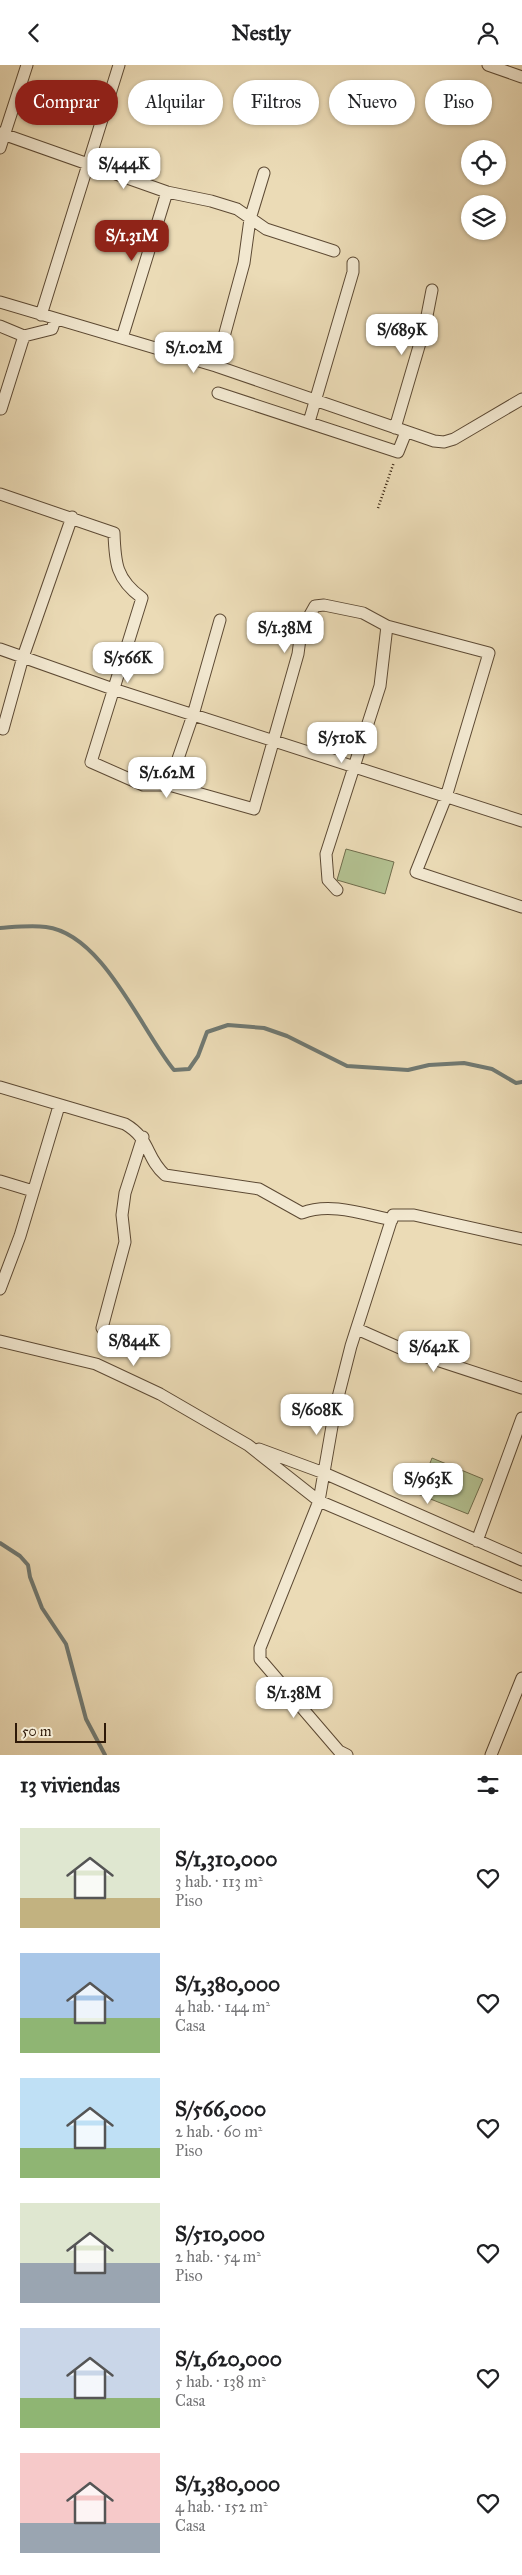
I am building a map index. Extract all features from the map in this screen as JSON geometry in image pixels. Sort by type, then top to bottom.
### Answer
[{"type":"street","points":[[0,148],[2,133],[26,65]]},
{"type":"street","points":[[40,315],[120,65]]},
{"type":"street","points":[[489,65],[522,77]]},
{"type":"street","points":[[2,133],[168,192],[238,209],[266,229],[334,251]]},
{"type":"street","points":[[216,366],[244,263],[250,219],[264,173]]},
{"type":"street","points":[[122,338],[168,192]]},
{"type":"street","points":[[309,422],[353,273],[353,263]]},
{"type":"street","points":[[218,393],[398,452],[400,430],[432,290]]},
{"type":"street","points":[[0,302],[54,320],[216,366],[400,430],[444,441],[466,432],[522,399]]},
{"type":"street","points":[[0,326],[24,336],[52,329],[54,320]]},
{"type":"street","points":[[1,409],[24,336]]},
{"type":"street","points":[[0,494],[72,517],[114,533],[118,572],[133,592],[142,598],[91,762],[143,785],[169,785],[254,809],[298,654],[301,631],[315,606],[324,605],[364,613],[387,626],[489,653],[446,797],[416,872],[522,907]]},
{"type":"street","points":[[0,728],[3,729],[23,657],[72,517]]},
{"type":"street","points":[[169,785],[194,715],[220,619]]},
{"type":"street","points":[[336,890],[328,880],[326,854],[333,827],[355,767],[380,686],[387,626]]},
{"type":"street","points":[[0,649],[113,689],[522,821]]},
{"type":"street","points":[[0,1087],[125,1124],[143,1137],[156,1167],[165,1175],[259,1189],[302,1213],[322,1208],[355,1211],[392,1220]]},
{"type":"street","points":[[1,1281],[14,1254],[59,1106]]},
{"type":"street","points":[[102,1328],[125,1242],[122,1215],[125,1193],[143,1137]]},
{"type":"street","points":[[0,1181],[33,1191]]},
{"type":"street","points":[[347,1755],[339,1751],[260,1659],[260,1648],[319,1501],[335,1409],[357,1329],[392,1220],[394,1215],[414,1215],[522,1239]]},
{"type":"street","points":[[357,1329],[400,1348],[522,1388]]},
{"type":"street","points":[[0,1341],[96,1364],[160,1394],[248,1445],[319,1501],[522,1587]]},
{"type":"street","points":[[477,1541],[522,1418]]},
{"type":"street","points":[[248,1445],[324,1473],[522,1560]]},
{"type":"street","points":[[491,1755],[522,1679]]},
{"type":"path","points":[[378,508],[398,452]]},
{"type":"green space","points":[[346,849],[394,862],[385,894],[337,880]]},
{"type":"green space","points":[[432,1458],[483,1479],[468,1514],[418,1494]]},
{"type":"waterway","points":[[0,928],[46,927],[67,934],[85,947],[103,965],[119,986],[161,1053],[174,1070],[189,1069],[198,1056],[207,1032],[228,1025],[264,1028],[287,1036],[347,1066],[408,1070],[429,1065],[464,1063],[492,1069],[516,1083],[522,1082]]},
{"type":"waterway","points":[[0,1543],[20,1556],[28,1565],[30,1577],[42,1608],[66,1644],[86,1719],[105,1755]]}]
